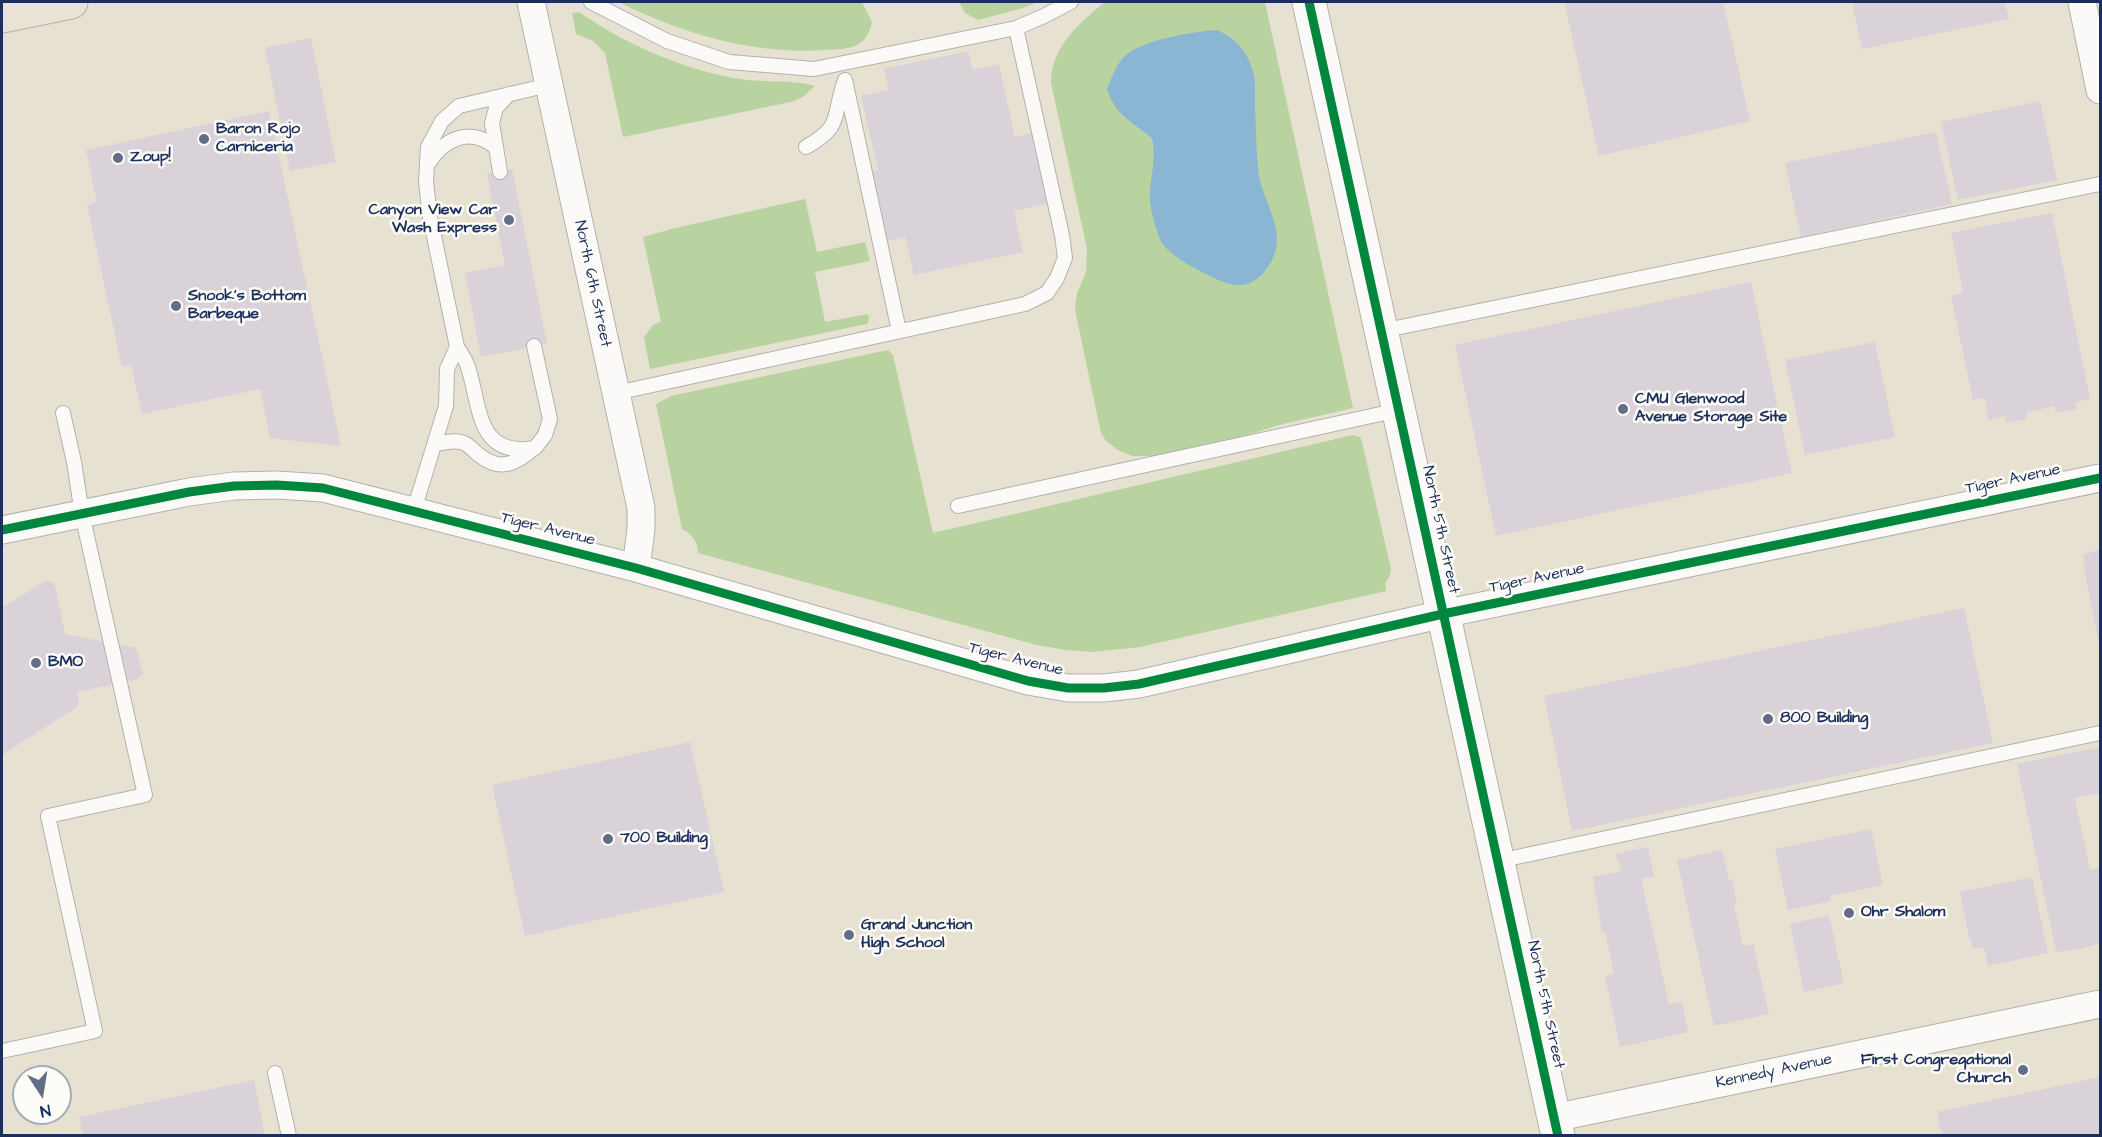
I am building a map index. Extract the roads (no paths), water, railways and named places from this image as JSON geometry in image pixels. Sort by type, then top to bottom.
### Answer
[{"type":"main road","points":[[2,16],[72,2]]},
{"type":"street","name":"North 6th Street","points":[[531,2],[640,508],[641,529],[636,568]]},
{"type":"street","name":"North 5th Street","points":[[1308,2],[1556,1127]]},
{"type":"street","points":[[2082,2],[2100,90]]},
{"type":"street","name":"Tiger Avenue","points":[[2,530],[189,492],[234,486],[277,485],[323,488],[636,568],[1028,681],[1068,688],[1104,688],[1139,684],[1443,614],[2100,478]]},
{"type":"street","name":"Kennedy Avenue","points":[[1556,1127],[2100,1004]]},
{"type":"lane","points":[[591,2],[667,41],[729,62],[814,69],[849,64],[1016,28],[1071,2]]},
{"type":"lane","points":[[616,393],[1025,304],[1047,293],[1057,278],[1065,258],[1062,235],[1016,28]]},
{"type":"lane","points":[[806,147],[826,136],[836,119],[849,64]]},
{"type":"lane","points":[[845,80],[899,332]]},
{"type":"lane","points":[[535,448],[518,451],[502,446],[490,436],[480,418],[468,365],[457,347],[430,218],[426,167],[428,147],[442,121],[459,106],[549,85]]},
{"type":"lane","points":[[500,172],[492,123],[496,108],[509,94]]},
{"type":"lane","points":[[426,167],[436,151],[450,140],[466,136],[484,138],[494,146]]},
{"type":"lane","points":[[1381,331],[2100,184]]},
{"type":"lane","points":[[435,444],[452,441],[464,443],[493,464],[506,465],[520,460],[535,448],[545,435],[550,419],[534,346]]},
{"type":"lane","points":[[414,510],[446,406],[447,369],[457,347]]},
{"type":"lane","points":[[958,506],[1399,410]]},
{"type":"lane","points":[[2,1051],[95,1031],[48,816],[145,795],[82,514],[63,413]]},
{"type":"lane","points":[[1498,861],[2100,734]]},
{"type":"lane","points":[[275,1073],[289,1136]]},
{"type":"water","points":[[1217,30],[1229,36],[1239,45],[1250,62],[1255,87],[1258,169],[1276,228],[1275,252],[1270,264],[1260,277],[1252,282],[1239,285],[1221,281],[1195,268],[1173,254],[1162,243],[1150,201],[1154,156],[1152,138],[1120,112],[1107,89],[1119,63],[1133,50],[1169,37]]},
{"type":"place","name":"Baron Rojo Carniceria","points":[[204,139]]},
{"type":"place","name":"Zoup!","points":[[118,158]]},
{"type":"place","name":"Canyon View Car Wash Express","points":[[509,220]]},
{"type":"place","name":"Snook's Bottom Barbeque","points":[[176,306]]},
{"type":"place","name":"CMU Glenwood Avenue Storage Site","points":[[1623,409]]},
{"type":"place","name":"BMO","points":[[36,663]]},
{"type":"place","name":"800 Building","points":[[1768,719]]},
{"type":"place","name":"700 Building","points":[[608,839]]},
{"type":"place","name":"Ohr Shalom","points":[[1849,913]]},
{"type":"place","name":"Grand Junction High School","points":[[849,935]]},
{"type":"place","name":"First Congregational Church","points":[[2023,1070]]}]
